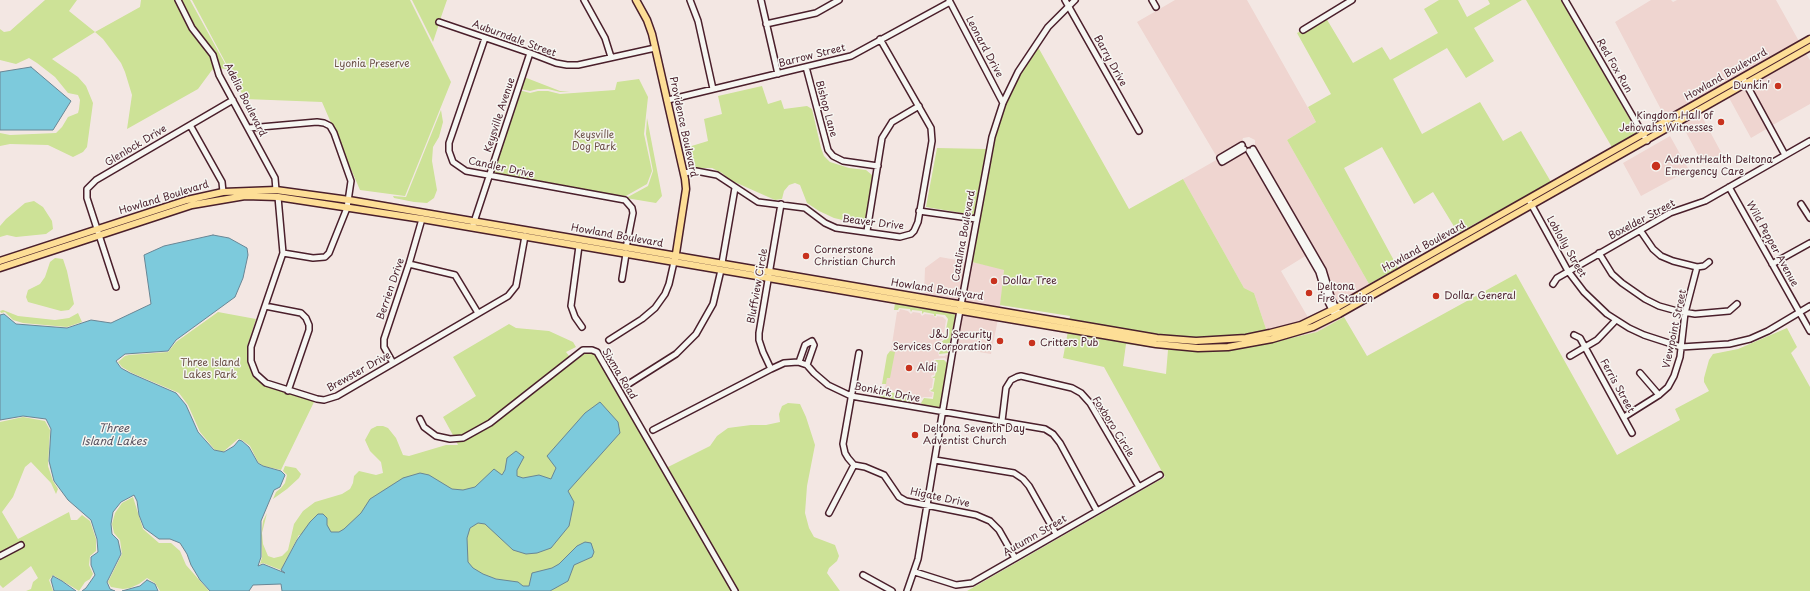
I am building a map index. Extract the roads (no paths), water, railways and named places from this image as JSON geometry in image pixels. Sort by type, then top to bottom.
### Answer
[{"type":"main road","name":"Providence Boulevard","points":[[636,0],[647,20],[655,48],[684,173],[686,189],[675,259]]},
{"type":"main road","name":"Howland Boulevard","points":[[0,268],[187,200],[223,192],[277,194],[348,203],[675,259],[721,270],[806,279],[962,303],[1157,338],[1196,341],[1227,340],[1270,333],[1311,321],[1810,39]]},
{"type":"main road","name":"Howland Boulevard","points":[[675,259],[722,263],[769,274],[960,310],[1156,344],[1198,348],[1228,347],[1272,339],[1313,327],[1337,315],[1647,141],[1810,47]]},
{"type":"main road","name":"Howland Boulevard","points":[[0,261],[192,205],[230,198],[268,196],[277,194]]},
{"type":"main road","name":"Howland Boulevard","points":[[348,203],[422,219],[473,225],[579,246],[626,251]]},
{"type":"street","name":"Adelia Boulevard","points":[[178,0],[192,28],[213,55],[220,74],[233,100],[275,178],[277,194]]},
{"type":"street","points":[[584,0],[605,38],[611,57]]},
{"type":"street","points":[[690,0],[698,21],[713,89]]},
{"type":"street","points":[[760,0],[778,74]]},
{"type":"street","points":[[766,24],[816,13],[839,0]]},
{"type":"street","name":"Barry Drive","points":[[1065,0],[1138,131]]},
{"type":"street","name":"Catalina Boulevard","points":[[907,591],[915,572],[936,460],[960,310],[992,137],[1003,103],[1018,72],[1048,27],[1075,0]]},
{"type":"street","points":[[1152,0],[1156,7]]},
{"type":"street","points":[[1303,30],[1352,0]]},
{"type":"street","name":"Red Fox Run","points":[[1565,0],[1647,141]]},
{"type":"street","name":"Barrow Street","points":[[668,100],[851,56],[949,1]]},
{"type":"street","name":"Leonard Drive","points":[[949,1],[1003,103]]},
{"type":"street","name":"Auburndale Street","points":[[439,22],[530,53],[556,64],[578,65],[655,48]]},
{"type":"street","name":"Candler Drive","points":[[485,38],[449,143],[449,151],[453,162],[466,171],[625,200],[632,208],[633,212],[622,279]]},
{"type":"street","name":"Beaver Drive","points":[[684,173],[706,172],[725,180],[758,202],[805,208],[826,223],[836,228],[906,237],[914,231],[919,210],[932,141],[931,128],[880,39]]},
{"type":"street","name":"Keysville Avenue","points":[[473,225],[530,53]]},
{"type":"street","name":"Bishop Lane","points":[[806,67],[828,150],[840,160],[878,166]]},
{"type":"street","points":[[1742,78],[1785,155]]},
{"type":"street","name":"Glenlock Drive","points":[[116,287],[97,232],[87,198],[87,189],[90,185],[233,100]]},
{"type":"street","points":[[866,231],[882,138],[886,130],[897,118],[919,106]]},
{"type":"street","points":[[248,128],[317,122],[330,126],[352,181],[348,203],[329,253],[325,257],[314,258],[283,253]]},
{"type":"street","points":[[190,125],[222,182],[223,192]]},
{"type":"street","name":"Boxelder Street","points":[[1553,284],[1557,278],[1568,271],[1670,212],[1695,205],[1810,141]]},
{"type":"street","points":[[1247,149],[1278,197],[1319,272],[1337,315]]},
{"type":"street","name":"Wild Pepper Avenue","points":[[1729,187],[1810,331]]},
{"type":"street","points":[[722,263],[735,188]]},
{"type":"street","name":"Brewster Drive","points":[[277,194],[283,253],[251,347],[250,361],[256,374],[266,383],[317,400],[332,398],[478,314],[512,292],[516,286],[525,236]]},
{"type":"street","name":"Loblolly Street","points":[[1529,199],[1568,271],[1590,299],[1616,320],[1644,335],[1681,347],[1716,346],[1750,339],[1768,331],[1810,306]]},
{"type":"street","name":"Bluffview Circle","points":[[771,369],[759,340],[781,204]]},
{"type":"street","points":[[1801,204],[1810,218]]},
{"type":"street","points":[[919,210],[976,219]]},
{"type":"street","name":"Berrien Drive","points":[[394,363],[384,347],[384,339],[422,219]]},
{"type":"street","points":[[1640,230],[1653,249],[1661,256],[1679,264],[1697,267],[1704,266],[1709,262]]},
{"type":"street","points":[[1772,264],[1810,243]]},
{"type":"street","points":[[579,246],[571,306],[575,317],[582,327]]},
{"type":"street","points":[[1599,253],[1612,274],[1631,290],[1659,306],[1685,313],[1707,314],[1729,311],[1737,304]]},
{"type":"street","points":[[609,340],[642,319],[655,308],[665,294],[675,259]]},
{"type":"street","points":[[409,264],[455,274],[478,314]]},
{"type":"street","name":"Viewpoint Street","points":[[1624,418],[1659,395],[1668,387],[1674,376],[1680,357],[1685,313],[1697,267]]},
{"type":"street","points":[[627,384],[676,354],[696,334],[713,304],[721,270]]},
{"type":"street","points":[[265,306],[301,313],[306,318],[309,325],[309,330],[288,391]]},
{"type":"street","points":[[1570,356],[1601,337],[1616,320]]},
{"type":"street","name":"Ferris Street","points":[[1574,335],[1580,338],[1632,433]]},
{"type":"street","points":[[653,430],[771,369],[789,362],[799,362],[805,345],[812,341],[814,345],[806,365]]},
{"type":"street","name":"Sixma Road","points":[[420,419],[424,427],[436,436],[450,439],[463,438],[474,433],[490,422],[583,350],[592,350],[597,352],[735,591]]},
{"type":"street","points":[[829,513],[854,465],[848,458],[843,448],[858,353]]},
{"type":"street","name":"Bonkirk Drive","points":[[799,362],[806,365],[828,385],[851,396],[1040,428],[1052,434],[1060,443],[1097,511]]},
{"type":"street","points":[[1640,373],[1659,395]]},
{"type":"street","name":"Foxboro Circle","points":[[1002,421],[1006,388],[1011,380],[1017,377],[1021,376],[1072,388],[1081,393],[1090,403],[1139,487]]},
{"type":"street","points":[[936,460],[1008,471],[1019,476],[1029,486],[1056,534]]},
{"type":"street","name":"Higate Drive","points":[[854,465],[865,467],[884,475],[900,497],[906,501],[976,515],[990,521],[999,530],[1015,558]]},
{"type":"street","name":"Autumn Street","points":[[915,572],[956,585],[972,584],[1160,475]]},
{"type":"street","points":[[0,556],[21,545]]},
{"type":"street","points":[[863,575],[892,591]]},
{"type":"water","points":[[31,67],[71,101],[53,130],[0,130],[0,72]]},
{"type":"water","name":"Three Island Lakes","points":[[213,235],[229,238],[247,248],[248,255],[243,278],[235,297],[176,340],[168,351],[125,354],[116,361],[121,368],[130,373],[176,393],[186,405],[198,432],[214,450],[224,452],[234,446],[239,440],[242,441],[249,447],[258,463],[281,471],[285,475],[280,487],[274,490],[261,521],[261,557],[258,566],[263,564],[285,573],[281,570],[297,540],[318,514],[323,514],[327,518],[327,525],[331,532],[339,532],[361,513],[370,499],[403,478],[420,473],[429,475],[452,489],[463,490],[475,487],[494,469],[502,475],[505,470],[507,458],[516,451],[524,457],[517,470],[517,476],[523,478],[539,475],[551,479],[556,468],[547,456],[585,413],[600,402],[618,422],[620,433],[568,491],[574,502],[569,526],[551,548],[537,553],[526,554],[513,550],[485,524],[478,523],[470,528],[467,538],[468,562],[473,568],[496,579],[518,582],[523,586],[529,586],[532,573],[552,568],[559,564],[577,546],[585,542],[591,543],[594,552],[592,557],[574,565],[568,581],[550,591],[282,591],[281,584],[253,585],[249,591],[210,591],[200,580],[180,543],[170,539],[159,539],[144,528],[134,495],[121,502],[113,512],[111,524],[112,534],[118,540],[121,554],[107,582],[110,589],[115,591],[82,591],[86,588],[95,575],[91,565],[91,557],[98,552],[97,539],[91,520],[68,500],[54,481],[49,461],[51,429],[46,419],[23,416],[0,420],[0,315],[4,314],[16,324],[67,328],[91,320],[111,323],[151,304],[144,255],[164,246]]},
{"type":"water","points":[[53,576],[76,591],[54,591],[51,580]]},
{"type":"water","points":[[147,580],[155,584],[158,591],[122,591],[140,586]]},
{"type":"place","name":"Dunkin'","points":[[1778,86]]},
{"type":"place","name":"Kingdom Hall of Jehovahs Witnesses","points":[[1721,122]]},
{"type":"place","name":"AdventHealth Deltona Emergency Care","points":[[1656,166]]},
{"type":"place","name":"Cornerstone Christian Church","points":[[806,256]]},
{"type":"place","name":"Dollar Tree","points":[[994,281]]},
{"type":"place","name":"Deltona Fire Station","points":[[1309,293]]},
{"type":"place","name":"Dollar General","points":[[1436,296]]},
{"type":"place","name":"J&J Security Services Corporation","points":[[1000,341]]},
{"type":"place","name":"Critters Pub","points":[[1032,343]]},
{"type":"place","name":"Aldi","points":[[909,368]]},
{"type":"place","name":"Deltona Seventh Day Adventist Church","points":[[915,435]]},
{"type":"park label","name":"Lyonia Preserve","points":[[372,64]]},
{"type":"park label","name":"Keysville Dog Park","points":[[594,140]]},
{"type":"park label","name":"Three Island Lakes Park","points":[[210,368]]}]
